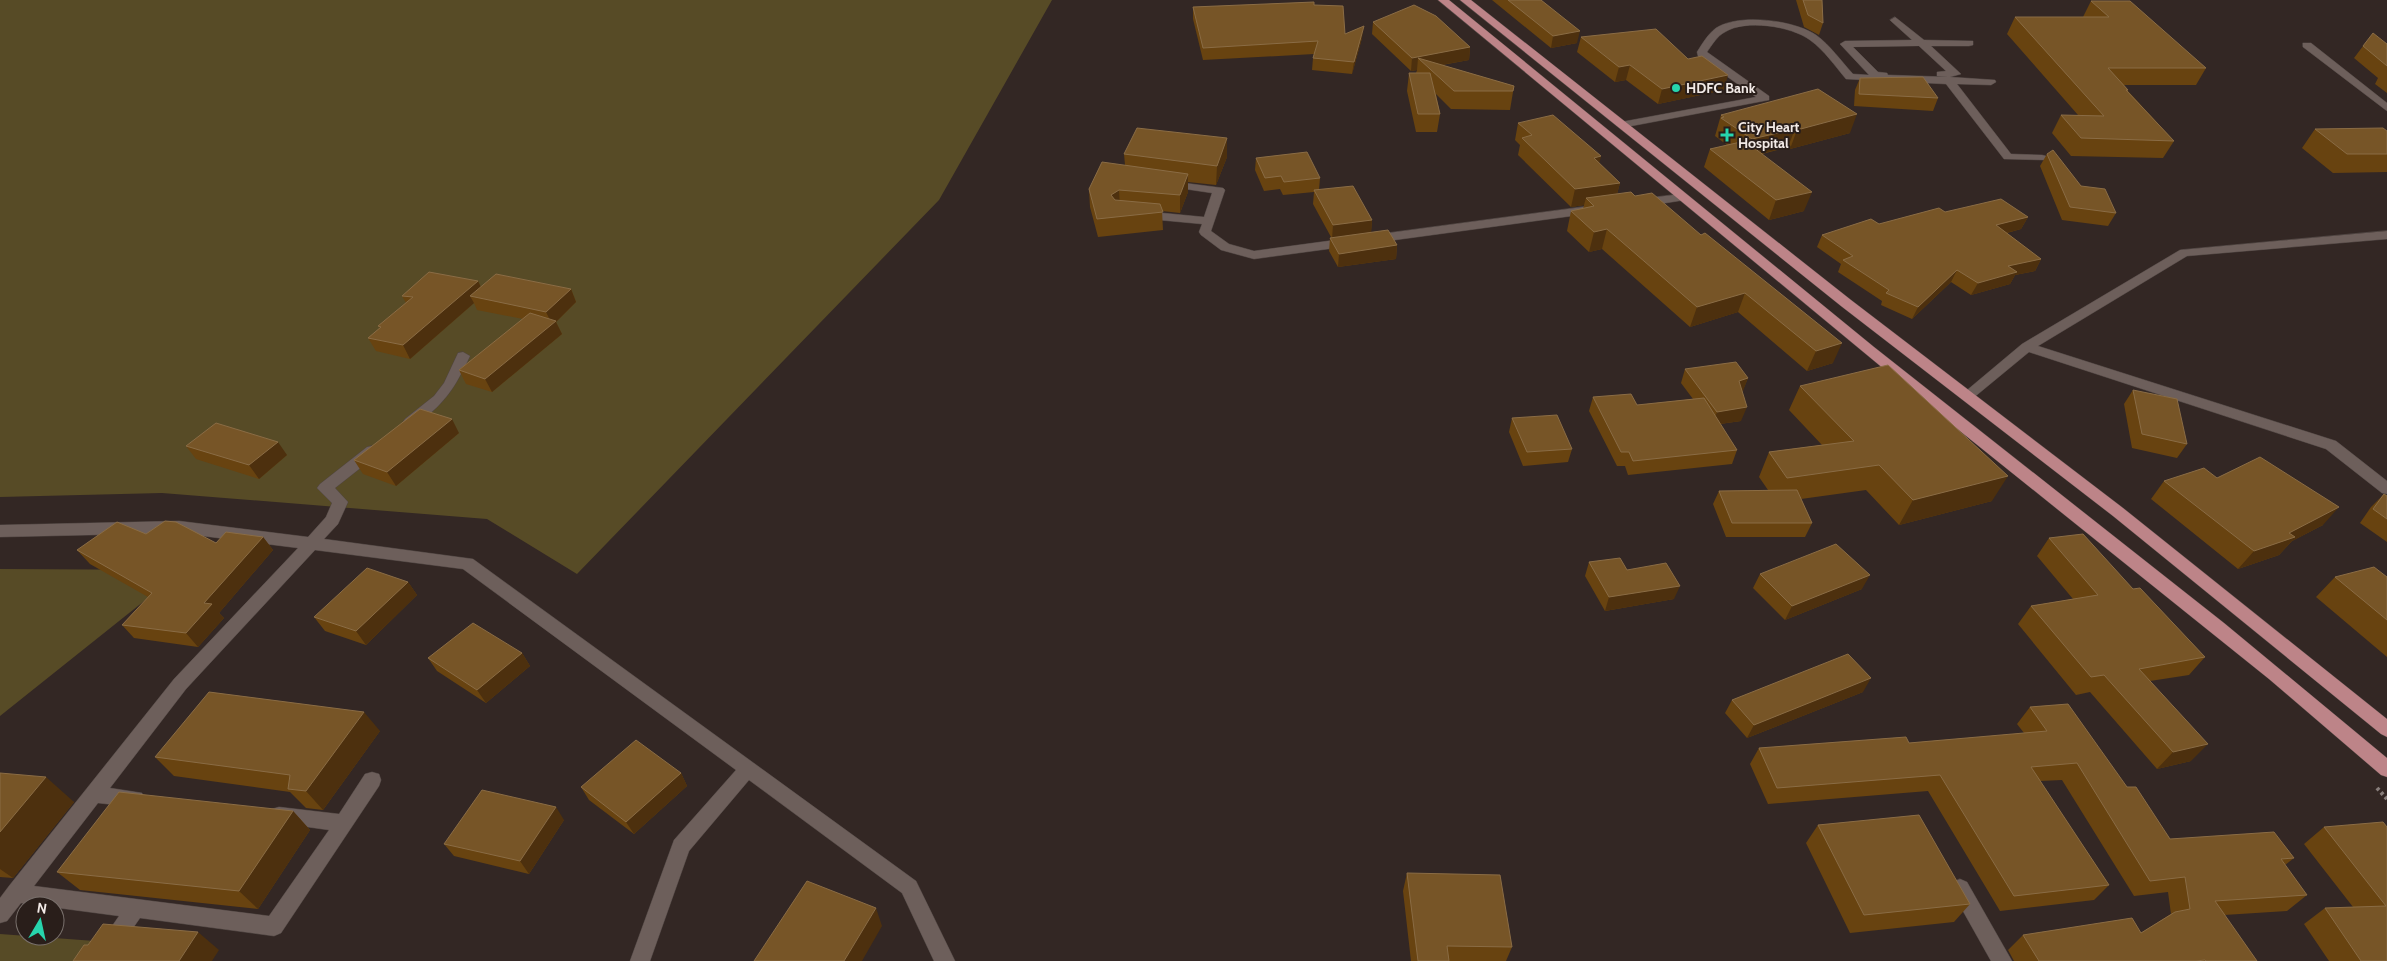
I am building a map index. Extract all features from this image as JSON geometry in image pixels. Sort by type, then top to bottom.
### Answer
[{"type":"main road","points":[[1443,0],[1681,198],[1908,382],[2297,690],[2387,769]]},
{"type":"main road","points":[[1464,0],[1967,396],[2118,512],[2387,730]]},
{"type":"main road","points":[[1908,382],[1937,372]]},
{"type":"street","points":[[1845,44],[1875,75],[1956,74],[1894,20]]},
{"type":"street","points":[[1621,125],[1765,98],[1703,56],[1702,52],[1708,42],[1721,29],[1745,23],[1781,26],[1803,32],[1820,44],[1850,77],[1991,82]]},
{"type":"street","points":[[1820,44],[1968,43]]},
{"type":"street","points":[[2307,45],[2387,108]]},
{"type":"street","points":[[1949,80],[2008,157],[2042,158]]},
{"type":"street","points":[[1153,182],[1219,190],[1205,232],[1225,247],[1254,255],[1606,208]]},
{"type":"street","points":[[1625,205],[1681,198]]},
{"type":"street","points":[[1130,214],[1208,221]]},
{"type":"street","points":[[1967,396],[2028,347],[2184,253],[2387,235]]},
{"type":"street","points":[[2028,347],[2331,445],[2387,489]]},
{"type":"street","points":[[396,432],[440,399],[450,384],[463,356]]},
{"type":"street","points":[[0,914],[180,684],[333,520],[340,502],[324,488],[382,443]]},
{"type":"street","points":[[0,531],[179,527],[466,563],[910,887],[944,961]]},
{"type":"street","points":[[640,961],[681,846],[748,768]]},
{"type":"street","points":[[16,893],[274,926],[372,780]]},
{"type":"street","points":[[94,794],[152,801]]},
{"type":"street","points":[[257,813],[344,823]]},
{"type":"street","points":[[1952,876],[2002,961]]},
{"type":"street","points":[[98,961],[136,908]]},
{"type":"shaded area","points":[[0,0],[1052,0],[939,200],[577,574],[487,519],[162,493],[0,497]]},
{"type":"shaded area","points":[[0,569],[183,570],[0,716]]},
{"type":"shaded area","points":[[0,934],[15,935],[15,946],[65,946],[65,939],[95,941],[80,961],[0,961]]},
{"type":"building","points":[[1508,0],[1541,0],[1580,31],[1553,36]]},
{"type":"building","points":[[1803,0],[1822,0],[1823,23],[1808,15]]},
{"type":"building","points":[[2091,1],[2130,1],[2206,68],[2108,68],[2174,141],[2081,138],[2061,115],[2104,116],[2015,17],[2109,17]]},
{"type":"building","points":[[1314,2],[1314,5],[1343,6],[1345,34],[1364,26],[1354,62],[1313,58],[1318,41],[1203,48],[1193,7]]},
{"type":"building","points":[[1414,5],[1436,16],[1470,47],[1412,58],[1373,22]]},
{"type":"building","points":[[1656,29],[1688,59],[1702,56],[1728,75],[1662,89],[1630,65],[1619,67],[1581,37]]},
{"type":"building","points":[[2373,33],[2387,44],[2387,66],[2363,46]]},
{"type":"building","points":[[1418,58],[1514,86],[1513,91],[1454,91]]},
{"type":"building","points":[[1409,73],[1430,73],[1440,114],[1418,114]]},
{"type":"building","points":[[1923,77],[1938,98],[1859,94],[1860,78]]},
{"type":"building","points":[[1818,89],[1857,114],[1797,130],[1752,139],[1721,118],[1724,117],[1721,115]]},
{"type":"building","points":[[1553,115],[1601,156],[1594,158],[1620,183],[1575,189],[1522,138],[1532,135],[1518,123]]},
{"type":"building","points":[[1137,128],[1227,138],[1217,166],[1124,154]]},
{"type":"building","points":[[2383,128],[2387,131],[2387,154],[2347,154],[2315,129]]},
{"type":"building","points":[[1745,141],[1812,192],[1776,200],[1710,149]]},
{"type":"building","points":[[2053,150],[2081,186],[2105,189],[2116,213],[2070,207],[2047,154]]},
{"type":"building","points":[[1307,152],[1320,178],[1284,182],[1281,176],[1265,178],[1256,158]]},
{"type":"building","points":[[1102,162],[1188,174],[1180,195],[1119,190],[1111,195],[1115,200],[1160,204],[1163,212],[1097,219],[1089,189]]},
{"type":"building","points":[[1353,186],[1372,220],[1333,225],[1314,190]]},
{"type":"building","points":[[1631,192],[1635,196],[1652,193],[1701,235],[1705,233],[1842,343],[1816,351],[1745,293],[1697,307],[1607,229],[1594,232],[1571,211],[1594,206],[1586,198]]},
{"type":"building","points":[[2001,199],[2028,217],[1996,225],[2041,259],[2008,266],[2017,272],[1978,283],[1957,270],[1918,307],[1886,293],[1889,290],[1843,260],[1853,256],[1822,235],[1871,219],[1879,224],[1939,208],[1945,212]]},
{"type":"building","points":[[1388,230],[1397,245],[1339,254],[1330,238]]},
{"type":"building","points":[[429,272],[478,281],[403,345],[368,338],[381,327],[378,326],[413,297],[402,296]]},
{"type":"building","points":[[496,274],[571,289],[546,312],[470,296]]},
{"type":"building","points":[[530,313],[556,321],[485,379],[459,370]]},
{"type":"building","points":[[1736,362],[1748,378],[1739,381],[1747,407],[1717,412],[1685,369]]},
{"type":"building","points":[[1888,365],[2008,476],[1913,500],[1879,465],[1787,478],[1769,452],[1854,441],[1800,386]]},
{"type":"building","points":[[2133,390],[2177,399],[2187,444],[2142,434]]},
{"type":"building","points":[[1631,394],[1637,405],[1704,398],[1737,450],[1633,461],[1629,452],[1621,452],[1593,397]]},
{"type":"building","points":[[420,409],[452,419],[387,472],[354,460]]},
{"type":"building","points":[[1557,415],[1572,449],[1527,452],[1512,418]]},
{"type":"building","points":[[216,423],[278,442],[249,465],[186,446]]},
{"type":"building","points":[[2260,457],[2339,507],[2289,533],[2295,537],[2254,551],[2164,481],[2204,468],[2217,478]]},
{"type":"building","points":[[1797,490],[1812,523],[1732,523],[1719,491]]},
{"type":"building","points":[[2384,494],[2387,496],[2387,519],[2373,509]]},
{"type":"building","points":[[165,521],[176,522],[216,543],[226,532],[263,537],[204,603],[212,604],[186,633],[122,625],[152,593],[77,550],[117,522],[146,534]]},
{"type":"building","points":[[2083,534],[2133,589],[2140,588],[2205,657],[2139,669],[2208,744],[2173,752],[2104,675],[2091,677],[2031,606],[2098,595],[2049,538]]},
{"type":"building","points":[[1836,544],[1870,575],[1792,606],[1760,574]]},
{"type":"building","points":[[1620,558],[1627,570],[1666,563],[1680,586],[1609,597],[1589,562]]},
{"type":"building","points":[[2374,567],[2387,577],[2387,620],[2335,577]]},
{"type":"building","points":[[367,568],[408,582],[356,631],[314,617]]},
{"type":"building","points":[[473,623],[522,653],[477,690],[428,658]]},
{"type":"building","points":[[1848,654],[1871,678],[1754,725],[1732,700]]},
{"type":"building","points":[[209,692],[364,712],[306,791],[288,789],[290,775],[155,757]]},
{"type":"building","points":[[2068,704],[2127,787],[2136,787],[2170,839],[2274,832],[2294,858],[2281,859],[2307,895],[2215,901],[2257,961],[2039,961],[2023,935],[2132,918],[2141,933],[2175,912],[2190,909],[2185,877],[2150,881],[2077,763],[2031,767],[2109,885],[2014,896],[1940,775],[1777,788],[1759,748],[1906,737],[1909,743],[2047,731],[2030,707]]},
{"type":"building","points":[[636,740],[681,773],[626,822],[581,787]]},
{"type":"building","points":[[0,773],[46,777],[0,832]]},
{"type":"building","points":[[482,790],[556,807],[520,861],[444,844]]},
{"type":"building","points":[[119,792],[293,811],[239,891],[57,872]]},
{"type":"building","points":[[1919,815],[1970,904],[1864,915],[1818,825]]},
{"type":"building","points":[[2383,822],[2387,827],[2387,961],[2361,961],[2325,908],[2386,906],[2324,827]]},
{"type":"building","points":[[1407,873],[1500,875],[1512,947],[1447,946],[1449,961],[1418,961]]},
{"type":"building","points":[[807,881],[876,908],[844,961],[754,961]]},
{"type":"building","points":[[103,924],[198,932],[179,961],[73,961],[84,945],[88,945]]},
{"type":"place","name":"HDFC Bank","points":[[1676,88]]},
{"type":"place","name":"City Heart Hospital","points":[[1727,135]]}]
